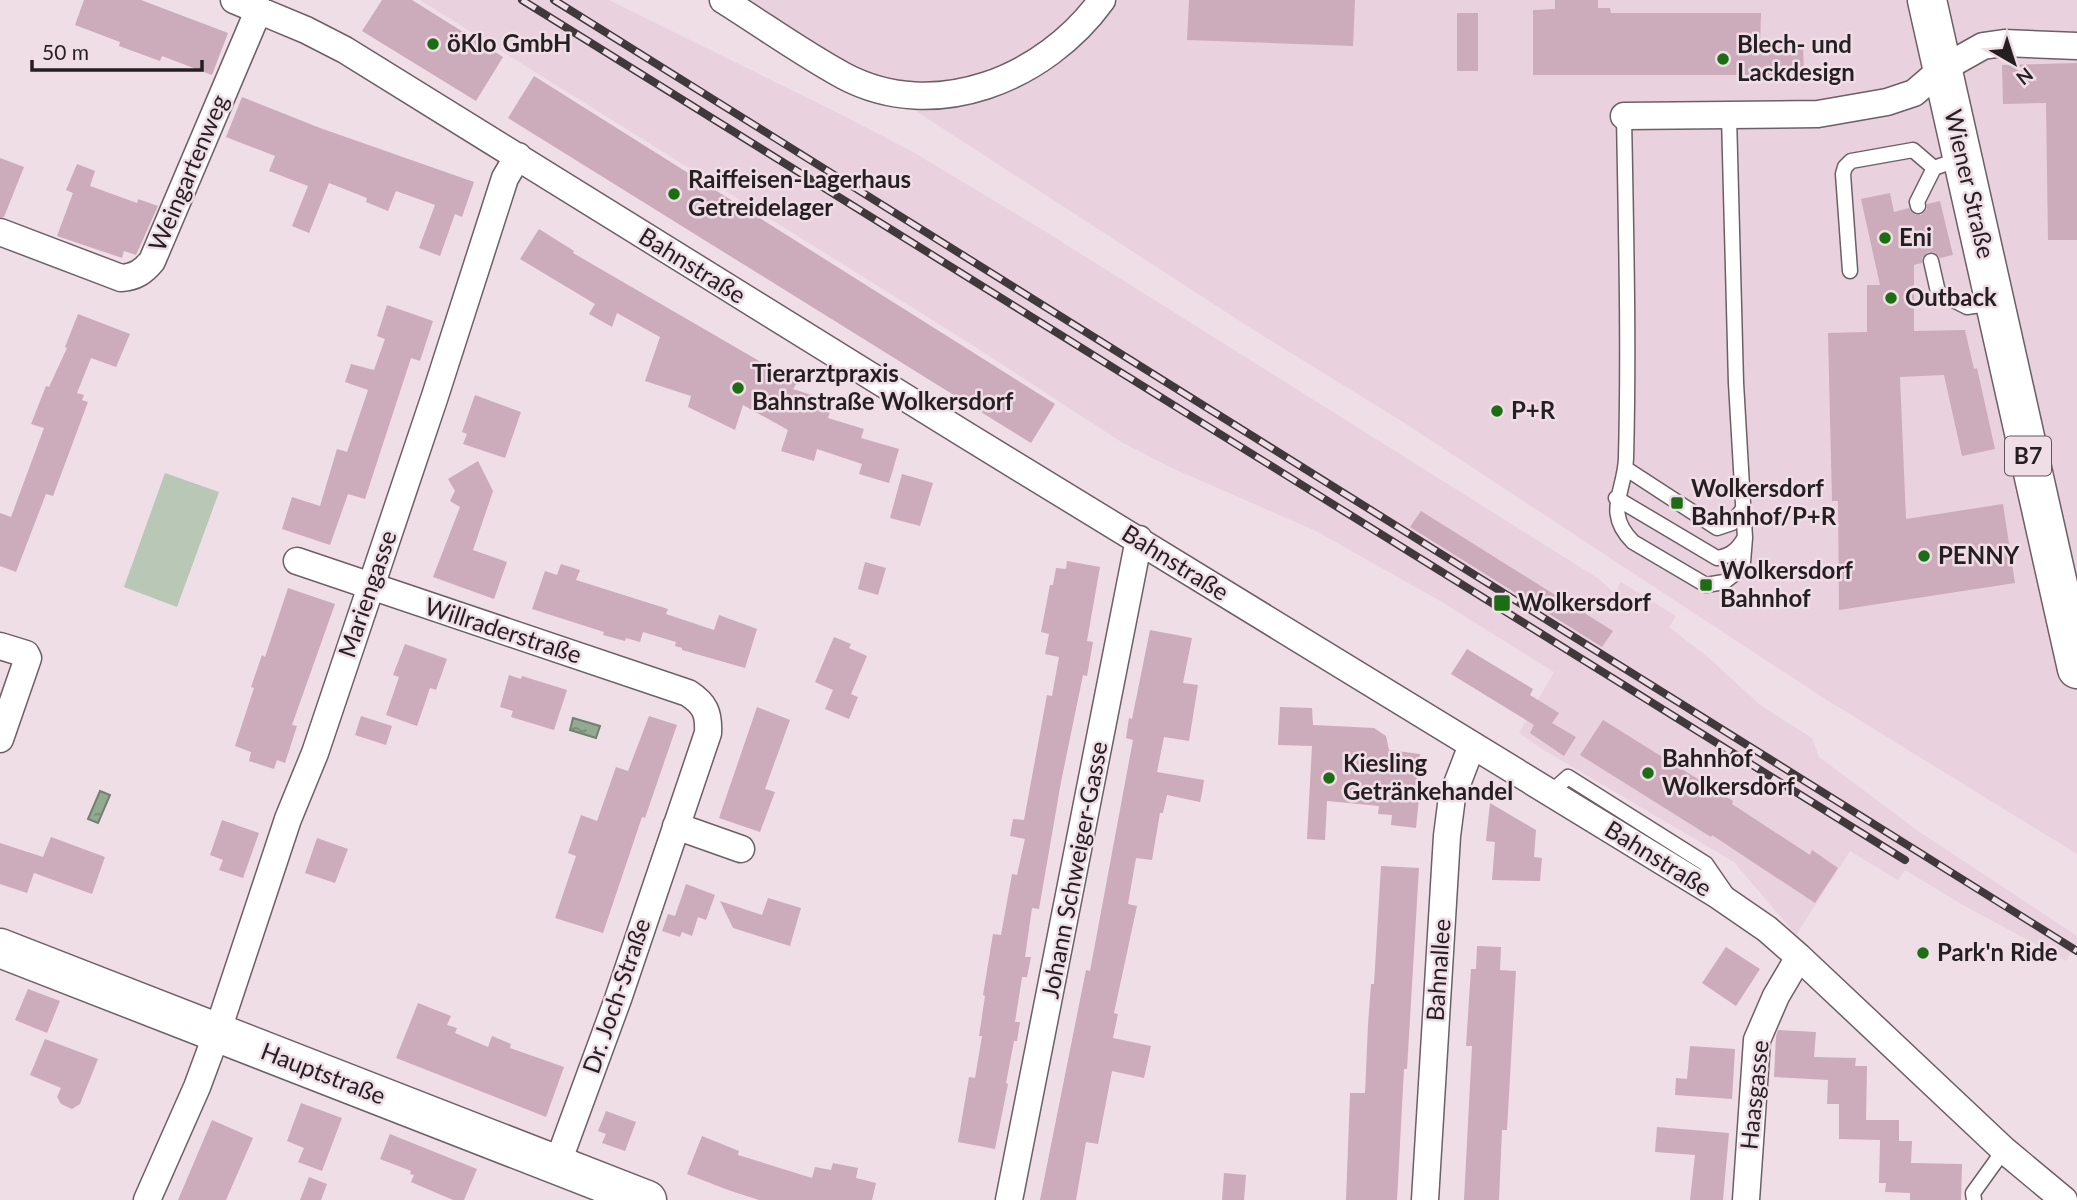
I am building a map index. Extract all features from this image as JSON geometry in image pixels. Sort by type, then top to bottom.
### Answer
[{"type":"main road","name":"Wiener Straße","points":[[1927,0],[1942,69],[1948,163],[1996,303],[2031,471],[2077,669]]},
{"type":"main road","name":"Hauptstraße","points":[[0,947],[557,1165],[597,1191],[647,1200]]},
{"type":"street","name":"Bahnstraße","points":[[234,0],[306,30],[345,50],[961,432],[1551,792],[1621,823],[1767,929],[2004,1150],[2064,1200]]},
{"type":"street","points":[[723,0],[845,77],[894,94],[932,96],[986,86],[1017,74],[1043,59],[1064,41],[1102,0]]},
{"type":"street","name":"Weingartenweg","points":[[0,232],[121,278],[133,277],[145,269],[152,261],[259,9]]},
{"type":"street","points":[[1942,69],[1983,46],[2004,43],[2077,46]]},
{"type":"street","name":"Wiener Straße","points":[[1624,116],[1818,114],[1890,102],[1914,93],[1942,69]]},
{"type":"street","name":"Mariengasse","points":[[147,1200],[197,1087],[217,1033],[288,819],[315,753],[505,178],[517,156]]},
{"type":"street","name":"Johann Schweiger-Gasse","points":[[1009,1200],[1139,539]]},
{"type":"street","name":"Willraderstraße","points":[[297,561],[688,693],[700,700],[706,708]]},
{"type":"street","points":[[0,646],[22,653],[28,658],[0,739]]},
{"type":"street","name":"Dr. Joch-Straße","points":[[557,1165],[618,999],[708,733],[709,719],[706,708]]},
{"type":"street","name":"Bahnallee","points":[[1425,1200],[1447,835],[1452,797],[1472,744]]},
{"type":"street","points":[[676,825],[741,849]]},
{"type":"street","name":"Haasgasse","points":[[1746,1200],[1757,1040],[1776,996],[1799,957]]},
{"type":"lane","points":[[1624,116],[1629,357],[1625,468],[1616,498],[1618,521],[1633,542],[1706,585],[1724,582],[1736,573],[1743,562],[1745,538],[1736,383],[1730,116]]},
{"type":"lane","points":[[1850,271],[1843,174],[1851,161],[1913,150],[1948,163],[1917,202],[1918,206]]},
{"type":"lane","points":[[1931,261],[1938,292],[1967,307],[1996,303]]},
{"type":"lane","points":[[1625,468],[1717,528],[1732,523],[1743,509]]},
{"type":"lane","points":[[1616,498],[1717,558],[1736,551],[1745,538]]},
{"type":"lane","points":[[1974,1200],[1973,1193],[2004,1150]]},
{"type":"shaded area","points":[[420,0],[609,0],[913,152],[1046,232],[1599,579],[1614,593],[1621,582],[1676,616],[1669,627],[1710,659],[1760,705],[1812,738],[1819,757],[1918,831],[2077,936],[2077,943],[2066,961],[1905,870],[1898,880],[1850,851],[1796,935],[1734,862],[1519,733],[1554,672],[1442,602],[1316,531],[1174,469],[1123,443],[969,343]]},
{"type":"shaded area","points":[[745,0],[2077,0],[2077,854],[1822,697],[1403,422],[1249,327]]},
{"type":"shaded area","points":[[165,473],[219,492],[177,607],[124,587]]},
{"type":"water","points":[[573,718],[600,726],[596,738],[570,730]]},
{"type":"water","points":[[100,791],[110,795],[98,823],[88,819]]},
{"type":"building","points":[[84,0],[141,0],[228,33],[212,75],[162,56],[160,61],[119,46],[120,42],[75,25]]},
{"type":"building","name":"öKlo GmbH","points":[[382,0],[412,0],[503,57],[476,101],[362,31]]},
{"type":"building","points":[[1189,0],[1355,0],[1353,46],[1187,40]]},
{"type":"building","points":[[1555,0],[1598,0],[1598,8],[1610,8],[1611,13],[1761,13],[1760,47],[1803,46],[1804,75],[1533,75],[1533,10],[1555,9]]},
{"type":"building","points":[[1457,13],[1478,13],[1478,71],[1457,71]]},
{"type":"building","points":[[2077,63],[2077,240],[2048,240],[2046,103],[2003,104],[2002,65]]},
{"type":"building","name":"Raiffeisen-Lagerhaus Getreidelager","points":[[534,76],[1055,404],[1031,443],[508,118]]},
{"type":"building","points":[[242,97],[320,128],[474,182],[462,217],[455,214],[440,256],[419,248],[435,205],[396,191],[388,211],[366,202],[367,198],[329,183],[309,233],[292,226],[308,186],[269,171],[275,156],[226,137]]},
{"type":"building","points":[[0,158],[24,167],[4,217],[0,217]]},
{"type":"building","points":[[77,164],[95,171],[90,186],[137,203],[138,199],[158,206],[136,255],[124,251],[122,258],[57,236],[73,193],[66,190]]},
{"type":"building","points":[[1890,193],[1894,212],[1909,208],[1915,215],[1921,215],[1927,209],[1927,204],[1940,201],[1953,255],[1940,258],[1934,252],[1928,252],[1922,258],[1922,263],[1914,265],[1914,331],[1965,330],[1974,369],[1977,368],[1995,449],[1962,456],[1944,375],[1900,377],[1906,519],[2003,504],[2015,583],[1839,610],[1838,501],[1832,501],[1828,333],[1867,332],[1867,285],[1880,285],[1861,199]]},
{"type":"building","points":[[539,229],[574,251],[573,253],[797,383],[793,389],[833,402],[828,418],[864,429],[861,438],[899,449],[889,483],[859,474],[862,464],[817,449],[814,461],[781,451],[788,430],[743,405],[735,430],[688,407],[691,396],[645,381],[660,337],[617,313],[612,327],[589,314],[595,304],[520,259]]},
{"type":"building","points":[[387,305],[433,321],[420,361],[411,358],[365,499],[348,494],[330,545],[282,529],[292,497],[320,506],[337,449],[347,452],[368,390],[345,382],[351,364],[374,370],[385,339],[377,336]]},
{"type":"building","points":[[78,314],[130,334],[116,367],[91,358],[77,393],[84,395],[82,400],[88,402],[53,496],[46,494],[16,572],[0,566],[0,513],[11,517],[44,428],[31,424],[46,386],[49,387],[67,348],[65,347]]},
{"type":"building","points":[[475,395],[521,412],[505,458],[463,444],[467,434],[462,432]]},
{"type":"building","points":[[478,461],[493,491],[473,550],[507,562],[494,599],[433,577],[460,507],[450,501],[455,491],[448,479]]},
{"type":"building","points":[[902,474],[933,483],[920,526],[890,518]]},
{"type":"building","points":[[1421,511],[1613,631],[1602,647],[1410,527]]},
{"type":"building","points":[[1067,561],[1100,567],[1087,641],[1093,642],[1087,676],[1083,675],[1061,782],[1039,909],[1032,908],[1025,957],[1031,957],[1027,977],[1022,977],[1015,1022],[1020,1022],[1017,1041],[1014,1041],[995,1149],[958,1142],[969,1077],[975,1078],[982,1036],[979,1036],[983,995],[993,934],[1001,935],[1012,874],[1017,875],[1025,839],[1010,836],[1013,819],[1024,820],[1047,695],[1052,696],[1059,657],[1045,654],[1049,634],[1041,632],[1056,568],[1066,569]]},
{"type":"building","points":[[865,562],[886,568],[878,595],[858,589]]},
{"type":"building","points":[[561,564],[580,570],[576,580],[668,609],[666,614],[714,630],[719,615],[757,629],[745,668],[682,650],[675,646],[676,642],[643,632],[640,642],[626,638],[625,641],[532,609],[545,571],[557,575]]},
{"type":"building","points":[[288,588],[335,604],[292,725],[297,726],[285,763],[277,760],[274,769],[249,761],[251,752],[235,746],[254,688],[251,687],[262,655],[265,657]]},
{"type":"building","points":[[1150,630],[1192,638],[1183,683],[1198,685],[1189,741],[1164,737],[1157,772],[1204,780],[1202,793],[1200,802],[1167,795],[1163,813],[1160,813],[1152,860],[1136,858],[1128,904],[1137,906],[1114,1013],[1118,1014],[1113,1038],[1151,1046],[1144,1078],[1112,1071],[1098,1144],[1086,1142],[1076,1200],[1040,1200],[1086,970],[1090,971],[1133,740],[1126,738],[1129,718],[1132,719]]},
{"type":"building","points":[[834,637],[851,644],[849,648],[867,656],[851,694],[858,697],[849,719],[825,709],[833,690],[815,682]]},
{"type":"building","points":[[405,644],[447,659],[436,690],[430,688],[417,726],[386,715],[399,677],[393,675]]},
{"type":"building","points":[[1467,649],[1533,689],[1530,695],[1559,713],[1552,723],[1576,737],[1564,756],[1530,733],[1534,725],[1451,674]]},
{"type":"building","points":[[509,675],[521,679],[522,676],[567,690],[554,730],[511,717],[513,711],[500,707]]},
{"type":"building","points":[[757,707],[790,720],[765,789],[775,792],[760,832],[719,818]]},
{"type":"building","points":[[1280,707],[1312,708],[1313,725],[1374,728],[1386,736],[1389,750],[1420,754],[1416,788],[1420,788],[1416,828],[1391,825],[1392,815],[1378,814],[1379,806],[1327,801],[1325,840],[1307,839],[1312,746],[1278,745]]},
{"type":"building","points":[[361,716],[392,726],[386,745],[355,735]]},
{"type":"building","points":[[649,716],[677,725],[645,818],[642,817],[603,933],[555,918],[576,856],[568,853],[581,815],[597,821],[616,767],[628,771]]},
{"type":"building","points":[[1603,720],[1733,801],[1732,804],[1810,855],[1812,850],[1838,868],[1815,903],[1712,835],[1711,837],[1580,755]]},
{"type":"building","points":[[1490,803],[1536,830],[1534,857],[1542,858],[1540,881],[1492,880],[1495,842],[1486,841]]},
{"type":"building","points":[[222,820],[259,833],[243,878],[219,870],[223,860],[210,855]]},
{"type":"building","points":[[51,837],[105,857],[92,894],[34,873],[27,893],[0,884],[0,843],[43,857]]},
{"type":"building","points":[[317,838],[348,849],[335,883],[305,873]]},
{"type":"building","points":[[1381,866],[1419,868],[1397,1200],[1346,1200],[1350,1093],[1365,1093]]},
{"type":"building","points":[[686,884],[715,895],[706,920],[698,917],[692,936],[682,932],[680,937],[662,931],[668,914],[675,916]]},
{"type":"building","points":[[768,898],[801,908],[790,946],[733,928],[720,901],[762,915]]},
{"type":"building","points":[[1477,946],[1501,947],[1500,970],[1516,971],[1507,1130],[1502,1130],[1499,1200],[1464,1200],[1472,1046],[1466,1046],[1471,969],[1476,969]]},
{"type":"building","points":[[1726,947],[1760,969],[1736,1006],[1702,983]]},
{"type":"building","points":[[28,989],[60,1001],[47,1033],[15,1020]]},
{"type":"building","points":[[418,1003],[451,1016],[447,1025],[457,1028],[455,1033],[488,1047],[492,1036],[511,1044],[510,1048],[564,1067],[546,1117],[396,1058]]},
{"type":"building","points":[[1778,1030],[1816,1032],[1814,1057],[1856,1058],[1855,1066],[1867,1066],[1866,1120],[1899,1120],[1899,1141],[1912,1141],[1911,1163],[1962,1164],[1961,1200],[1910,1200],[1910,1193],[1885,1192],[1886,1183],[1879,1183],[1880,1140],[1839,1139],[1839,1104],[1827,1104],[1828,1080],[1774,1077]]},
{"type":"building","points":[[45,1039],[98,1059],[80,1104],[72,1109],[61,1104],[57,1097],[61,1088],[30,1075]]},
{"type":"building","points":[[1690,1046],[1735,1049],[1732,1099],[1675,1095],[1676,1078],[1687,1079]]},
{"type":"building","points":[[301,1103],[342,1118],[322,1171],[298,1162],[304,1148],[287,1141]]},
{"type":"building","points":[[606,1111],[636,1122],[625,1151],[602,1143],[606,1134],[598,1131]]},
{"type":"building","points":[[212,1120],[253,1138],[226,1200],[178,1200]]},
{"type":"building","points":[[1657,1127],[1729,1133],[1723,1200],[1690,1200],[1695,1155],[1655,1152]]},
{"type":"building","points":[[390,1134],[477,1169],[464,1200],[453,1200],[411,1182],[414,1175],[410,1174],[411,1171],[380,1159]]},
{"type":"building","points":[[702,1136],[739,1151],[738,1155],[812,1178],[815,1167],[831,1170],[833,1163],[858,1168],[856,1178],[876,1183],[872,1200],[759,1200],[728,1190],[687,1174]]},
{"type":"building","points":[[1224,1173],[1246,1175],[1244,1200],[1222,1200]]},
{"type":"building","points":[[309,1177],[327,1184],[321,1200],[300,1200]]},
{"type":"railway","points":[[522,0],[1905,860]]},
{"type":"railway","points":[[554,0],[2077,951]]},
{"type":"place","name":"öKlo GmbH","points":[[433,44]]},
{"type":"place","name":"Blech- und Lackdesign","points":[[1723,59]]},
{"type":"place","name":"Raiffeisen-Lagerhaus Getreidelager","points":[[674,194]]},
{"type":"place","name":"Eni","points":[[1885,238]]},
{"type":"place","name":"Outback","points":[[1891,298]]},
{"type":"place","name":"Tierarztpraxis Bahnstraße Wolkersdorf","points":[[738,388]]},
{"type":"place","name":"P+R","points":[[1497,411]]},
{"type":"place","name":"Wolkersdorf Bahnhof/P+R","points":[[1677,503]]},
{"type":"place","name":"PENNY","points":[[1924,556]]},
{"type":"place","name":"Wolkersdorf Bahnhof","points":[[1706,585]]},
{"type":"place","name":"Wolkersdorf","points":[[1502,603]]},
{"type":"place","name":"Bahnhof Wolkersdorf","points":[[1648,773]]},
{"type":"place","name":"Kiesling Getränkehandel","points":[[1329,778]]},
{"type":"place","name":"Park'n Ride","points":[[1923,953]]}]
